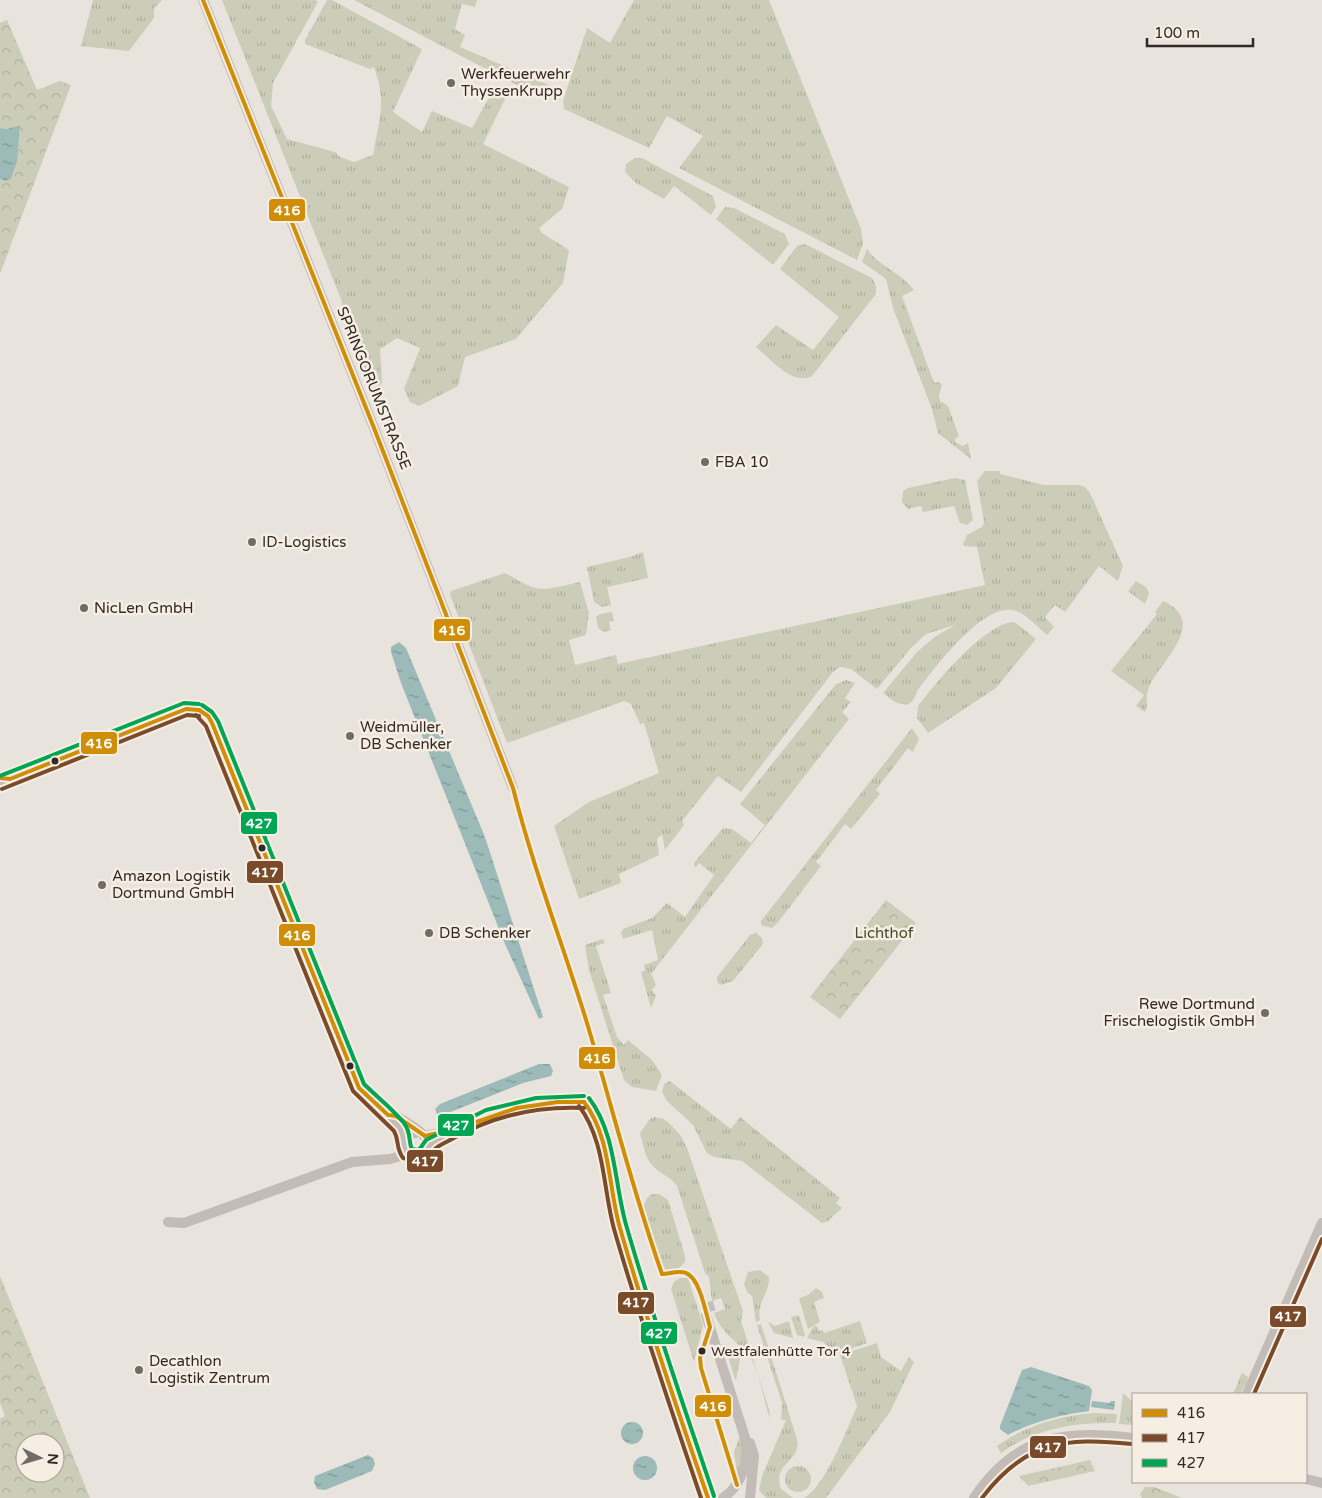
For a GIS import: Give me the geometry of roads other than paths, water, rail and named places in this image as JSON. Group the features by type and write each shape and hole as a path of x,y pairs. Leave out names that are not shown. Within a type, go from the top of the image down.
{"street":[{"name":"SPRINGORUMSTRASSE","path":"203,0 374,428 513,788"},
{"path":"0,783 5,779 186,709 199,710 208,716 359,1088 399,1127 406,1146 420,1157 427,1152 424,1137 396,1116 388,1115"},
{"path":"168,1222 184,1223 352,1162 383,1158 406,1146 411,1133 424,1137 459,1128 517,1108 558,1102 584,1102 591,1109 596,1120 617,1216 690,1450 708,1498 722,1498 736,1485 747,1454 746,1441 709,1314 754,1456 750,1498"},
{"path":"1247,1393 1322,1223"},
{"path":"974,1498 999,1468 1035,1444 1052,1438 1080,1434 1132,1438"},
{"path":"1307,1479 1322,1483"}],"water":[{"path":"20,125 17,162 11,179 5,181 0,179 0,128 7,129"},
{"path":"399,642 406,648 485,837 543,1017 539,1019 505,944 401,683 391,652 391,647"},
{"path":"539,1064 550,1064 553,1071 551,1076 523,1083 443,1115 437,1114 435,1109 440,1104"},
{"path":"1031,1367 1089,1386 1092,1390 1089,1411 1047,1419 1008,1435 1000,1429 1022,1370"},
{"path":"1092,1401 1110,1403 1115,1401 1114,1410 1091,1407"},
{"path":"632,1422 640,1425 643,1433 640,1441 632,1444 624,1441 621,1433 624,1425"},
{"path":"368,1455 373,1458 375,1464 372,1471 325,1490 317,1489 314,1482 315,1476"},
{"path":"645,1456 654,1459 657,1468 654,1477 645,1480 636,1477 633,1468 636,1459"}],"tunnel":[{"path":"708,1302 711,1313"}],"place":[{"name":"Werkfeuerwehr ThyssenKrupp","path":"451,83"},
{"name":"FBA 10","path":"705,462"},
{"name":"ID-Logistics","path":"252,542"},
{"name":"NicLen GmbH","path":"84,608"},
{"name":"Weidmüller, DB Schenker","path":"350,736"},
{"name":"Amazon Logistik Dortmund GmbH","path":"102,885"},
{"name":"DB Schenker","path":"429,933"},
{"name":"Rewe Dortmund Frischelogistik GmbH","path":"1265,1013"},
{"name":"Westfalenhütte Tor 4","path":"702,1351"},
{"name":"Decathlon Logistik Zentrum","path":"139,1370"}],"park label":[{"name":"Lichthof","path":"884,933"}]}
